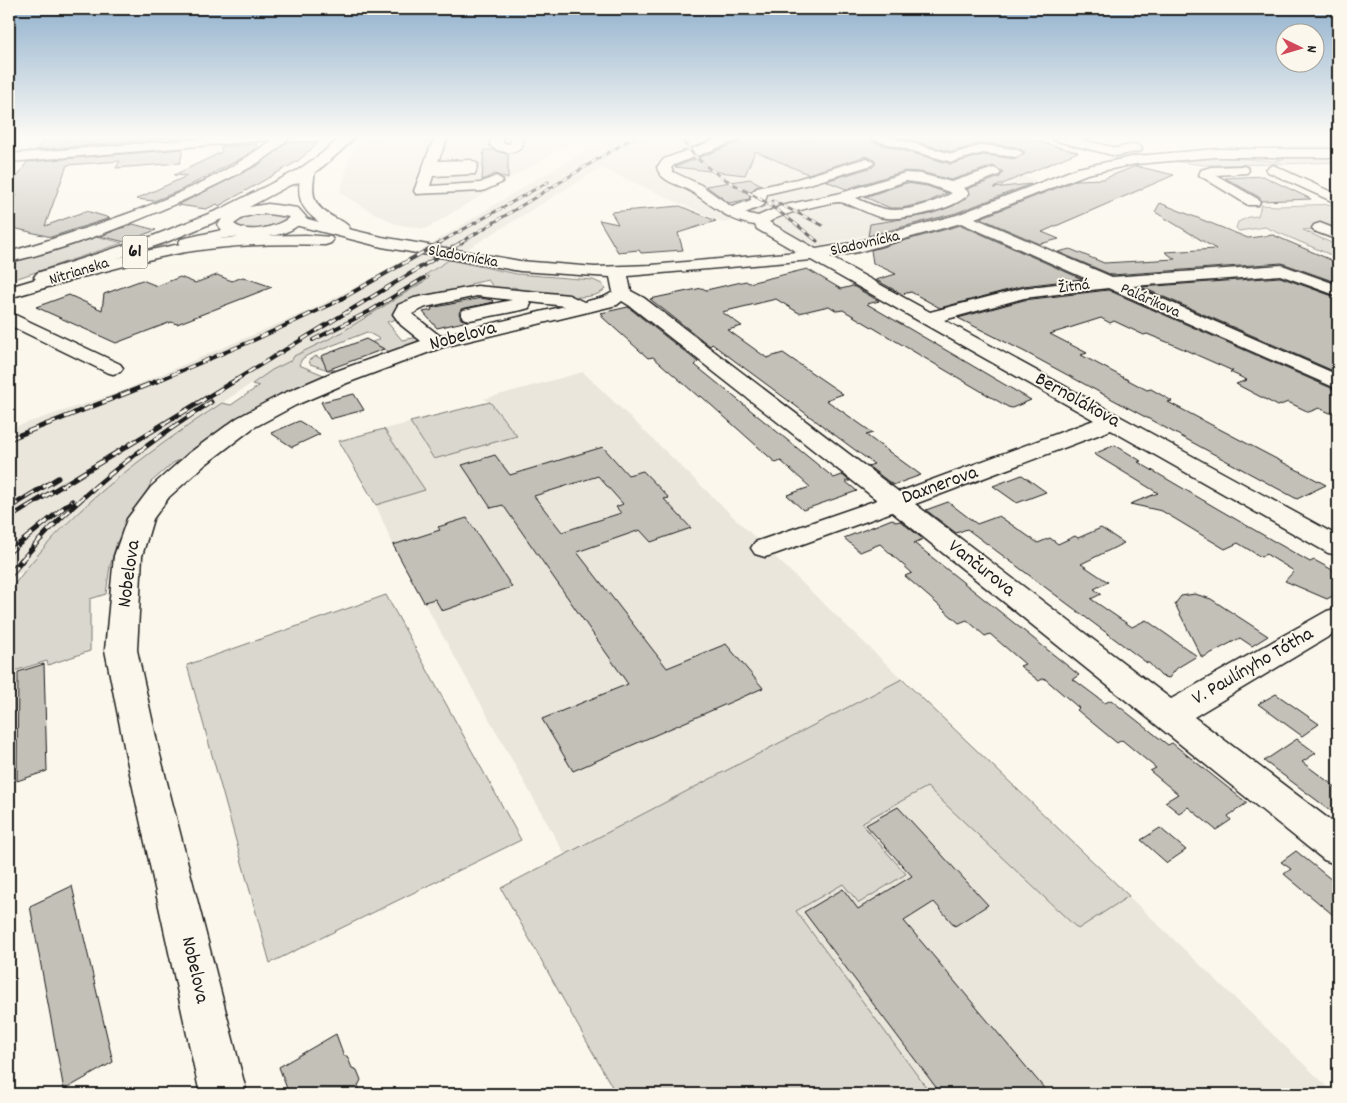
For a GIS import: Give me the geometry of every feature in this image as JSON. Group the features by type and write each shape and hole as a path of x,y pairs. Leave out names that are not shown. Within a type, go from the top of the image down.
{"street":[{"path":"9,257 94,230 197,188"},
{"path":"216,188 232,190"},
{"name":"61","path":"43,277 176,232 226,212 270,188"},
{"name":"61","path":"259,210 284,188"},
{"name":"61","path":"291,205 259,210 232,218 231,228 256,233 278,229 291,205 299,188"},
{"path":"307,188 306,195 315,211 339,226 382,242"},
{"path":"422,188 419,197 474,188"},
{"path":"696,188 745,220 761,222 766,218 798,208 871,188"},
{"path":"730,212 745,209 759,202 758,193 773,188"},
{"path":"842,197 880,212 894,214 933,206 962,193 954,188"},
{"name":"Sladovnícka","path":"278,229 382,242 520,266 618,272 814,255 880,241 962,218 1037,188"},
{"path":"1229,188 1253,202"},
{"path":"1310,188 1338,200"},
{"path":"820,202 844,213"},
{"name":"Sladovnícka","path":"291,205 382,242"},
{"name":"Palárikova","path":"962,218 1338,383"},
{"name":"Bernolákova","path":"761,222 763,226 787,240 1338,546"},
{"name":"Nitrianska","path":"9,287 231,228"},
{"name":"Nitrianska","path":"9,293 231,228"},
{"path":"1320,228 1338,235"},
{"path":"70,275 165,251 233,242 289,239 382,242"},
{"path":"766,260 785,254 788,251 787,240"},
{"name":"Žitná","path":"929,318 1023,293 1109,283 1282,270 1338,292"},
{"path":"618,272 622,294"},
{"path":"470,316 466,297 482,291"},
{"path":"425,334 406,321 402,314 411,305 467,292 482,291 568,303"},
{"name":"Nobelova","path":"223,1094 142,751 121,650 128,556 140,518 160,492 197,459 245,423 303,392 425,334 470,316 568,303 610,301 622,294"},
{"name":"Vančurova","path":"622,294 645,308 896,502 1338,848"},
{"path":"470,316 532,297"},
{"path":"425,334 417,314 419,311 456,302 470,316"},
{"path":"470,316 568,303"},
{"path":"9,318 112,368"},
{"name":"Daxnerova","path":"765,548 896,502 1113,421"},
{"name":"V. Paulínyho Tótha","path":"1168,716 1338,618"}],"shaded area":[{"path":"341,188 494,188 425,229 396,224 340,193"},
{"path":"521,188 567,188 426,274 429,277 428,279 377,311 317,346 294,356 292,360 272,370 175,434 118,478 66,523 23,572 9,577 9,429 120,392 317,307 396,266"},
{"path":"647,188 1016,188 954,213 925,222 823,245 783,250 782,245 737,220 724,223"},
{"path":"1338,204 1338,234 1318,226 1312,226 1313,229 1303,230 1338,246 1338,258 1265,227 1239,231 1236,228 1238,222 1249,217 1258,216 1261,205"},
{"path":"262,212 287,216 288,218 277,226 262,230 246,229 235,224 240,218"},
{"path":"88,234 122,243 9,281 9,259 48,247 55,250 89,239"},
{"path":"449,260 517,274 593,280 602,284 605,289 598,294 588,296 563,297 515,290 517,288 512,287 509,290 494,288 488,280 470,284 473,287 397,307 393,314 397,319 387,322 402,340 419,337 427,339 393,354 377,345 328,364 338,373 310,364 309,360 316,356 325,361 380,339 367,332 308,355 302,359 299,365 324,375 312,384 233,424 204,442 188,456 173,463 151,482 146,495 117,542 110,566 106,594 90,599 90,651 48,665 47,661 14,671 13,784 9,785 9,592 31,563 54,536 106,487 163,443 222,403 231,405 259,386 252,384 272,370 292,360 294,356 337,335 428,279 429,277 425,275"},
{"path":"583,372 1335,1094 616,1094 501,888 565,855 424,602 393,545 376,505 339,441 489,402 484,399"},
{"path":"490,402 517,436 434,459 410,422"},
{"path":"384,429 425,490 376,505 339,441"},
{"path":"386,595 521,840 270,963 187,665"},
{"path":"902,679 1129,896 1078,929 927,787 861,823 906,874 859,903 843,884 796,911 931,1094 616,1094 501,888"}],"building":[{"path":"59,188 45,226 86,211 110,218 51,237 9,227 9,212 17,195 9,196 9,189"},
{"path":"159,188 184,188 154,201 136,199"},
{"path":"211,188 250,188 219,206 217,204 206,209 178,205"},
{"path":"709,188 754,188 750,192 749,199 729,203"},
{"path":"890,188 934,188 947,193 928,202 902,208 890,208 865,197"},
{"path":"1019,188 956,213 868,236 870,224 927,215 953,206 970,194 967,189"},
{"path":"1055,188 1143,188 1042,232 1059,239 1040,244 980,218"},
{"path":"1244,188 1289,188 1311,199 1262,201 1259,197"},
{"path":"1160,203 1248,238 1273,235 1338,263 1338,283 1282,263 1112,275 1058,252 1070,249 1104,263 1175,259 1165,252 1216,249 1155,212"},
{"path":"680,206 716,221 678,233 683,250 641,253 639,250 618,252 599,220 618,224 611,212"},
{"path":"133,224 156,230 125,242 100,236"},
{"path":"961,225 1082,279 1023,286 940,308 911,292 902,294 876,280 896,274 873,263 871,250"},
{"path":"807,269 841,289 853,286 879,301 867,304 1031,400 1012,408 1008,407 843,310 837,311 829,306 799,313 776,299 722,312 742,326 728,330 767,358 783,353 843,394 826,400 873,433 866,435 921,475 893,485 868,466 874,464 712,344 710,346 650,299 702,288 706,290 746,281 749,283"},
{"path":"217,275 232,281 243,277 272,287 177,324 171,322 116,343 36,307 69,295 102,310 104,294 142,280 157,286 180,277 195,283"},
{"path":"1280,277 1338,298 1338,373 1141,287"},
{"path":"1108,290 1338,391 1338,409 1330,413 1319,408 1309,412 1288,402 1278,406 1236,384 1247,380 1230,372 1233,371 1114,321 1110,323 1101,318 1050,334 1087,353 1081,355 1147,390 1151,389 1172,401 1168,402 1326,485 1297,499 1025,352 958,318 1024,300"},
{"path":"481,298 494,302 461,309 459,313 461,319 468,321 437,328 423,312 432,310 431,308"},
{"path":"628,307 698,362 695,365 834,478 842,475 850,481 845,481 857,491 803,510 787,495 810,487 781,461 776,463 701,396 699,397 653,357 648,358 601,316 604,316 601,313"},
{"path":"366,339 384,349 327,370 321,356"},
{"path":"354,394 364,410 330,419 321,402"},
{"path":"299,421 320,434 292,447 271,433"},
{"path":"1115,445 1141,461 1138,462 1310,562 1314,560 1338,573 1338,593 1327,599 1285,581 1294,571 1266,554 1261,557 1238,543 1225,549 1162,511 1130,504 1158,493 1094,454"},
{"path":"603,447 628,475 643,471 669,498 664,499 691,528 651,542 640,530 577,552 667,668 726,644 763,688 573,771 542,719 628,684 503,505 491,508 462,465 495,455 510,475","holes":["598,476 623,504 616,507 621,513 562,532 534,496"]},
{"path":"1022,475 1046,492 1017,503 993,486"},
{"path":"948,502 977,524 999,516 1038,543 1050,538 1058,544 1075,536 1078,538 1101,528 1124,543 1081,564 1108,582 1094,589 1101,594 1091,599 1132,627 1146,620 1197,656 1177,668 1169,678 1161,676 1149,663 967,529 956,533 926,510"},
{"path":"467,518 512,587 442,611 435,599 424,602 393,545 440,530 438,527"},
{"path":"892,519 896,522 900,521 923,539 914,543 1079,675 1073,679 1105,703 1111,700 1168,745 1172,743 1247,803 1228,816 1231,820 1216,830 1188,807 1179,813 1165,802 1178,794 1150,771 1156,768 1122,740 1117,743 1077,710 1079,708 1044,678 1039,681 1020,666 1025,664 990,634 985,636 967,620 959,623 905,576 912,573 880,544 860,552 844,538"},
{"path":"1195,594 1211,599 1268,636 1252,646 1240,638 1202,658 1175,604 1181,596"},
{"path":"44,664 47,771 17,781 18,672"},
{"path":"1276,694 1319,724 1302,736 1258,704"},
{"path":"1297,739 1316,753 1302,762 1338,789 1338,816 1264,761"},
{"path":"898,807 988,905 955,926 934,902 904,921 1049,1094 941,1094 804,912 843,889 858,909 912,876 866,825"},
{"path":"1160,828 1186,850 1167,863 1141,840"},
{"path":"1296,851 1338,885 1338,919 1284,874 1291,869 1281,862"},
{"path":"72,886 113,1062 64,1090 30,906"},
{"path":"336,1034 344,1056 347,1056 352,1068 357,1070 361,1080 358,1086 362,1094 289,1094 279,1067"}],"railway":[{"path":"439,243 536,188"},
{"path":"460,243 550,188"},
{"path":"741,188 765,202 817,241"},
{"path":"773,201 822,225"},
{"path":"157,381 254,340 334,303 441,242"},
{"path":"234,381 462,242"},
{"path":"313,340 370,311 424,278"},
{"path":"9,439 160,380"},
{"path":"9,518 236,380"},
{"path":"21,561 86,494 134,455 211,402"},
{"path":"9,508 58,478"},
{"path":"9,552 72,501"},
{"path":"9,576 22,560"}]}
